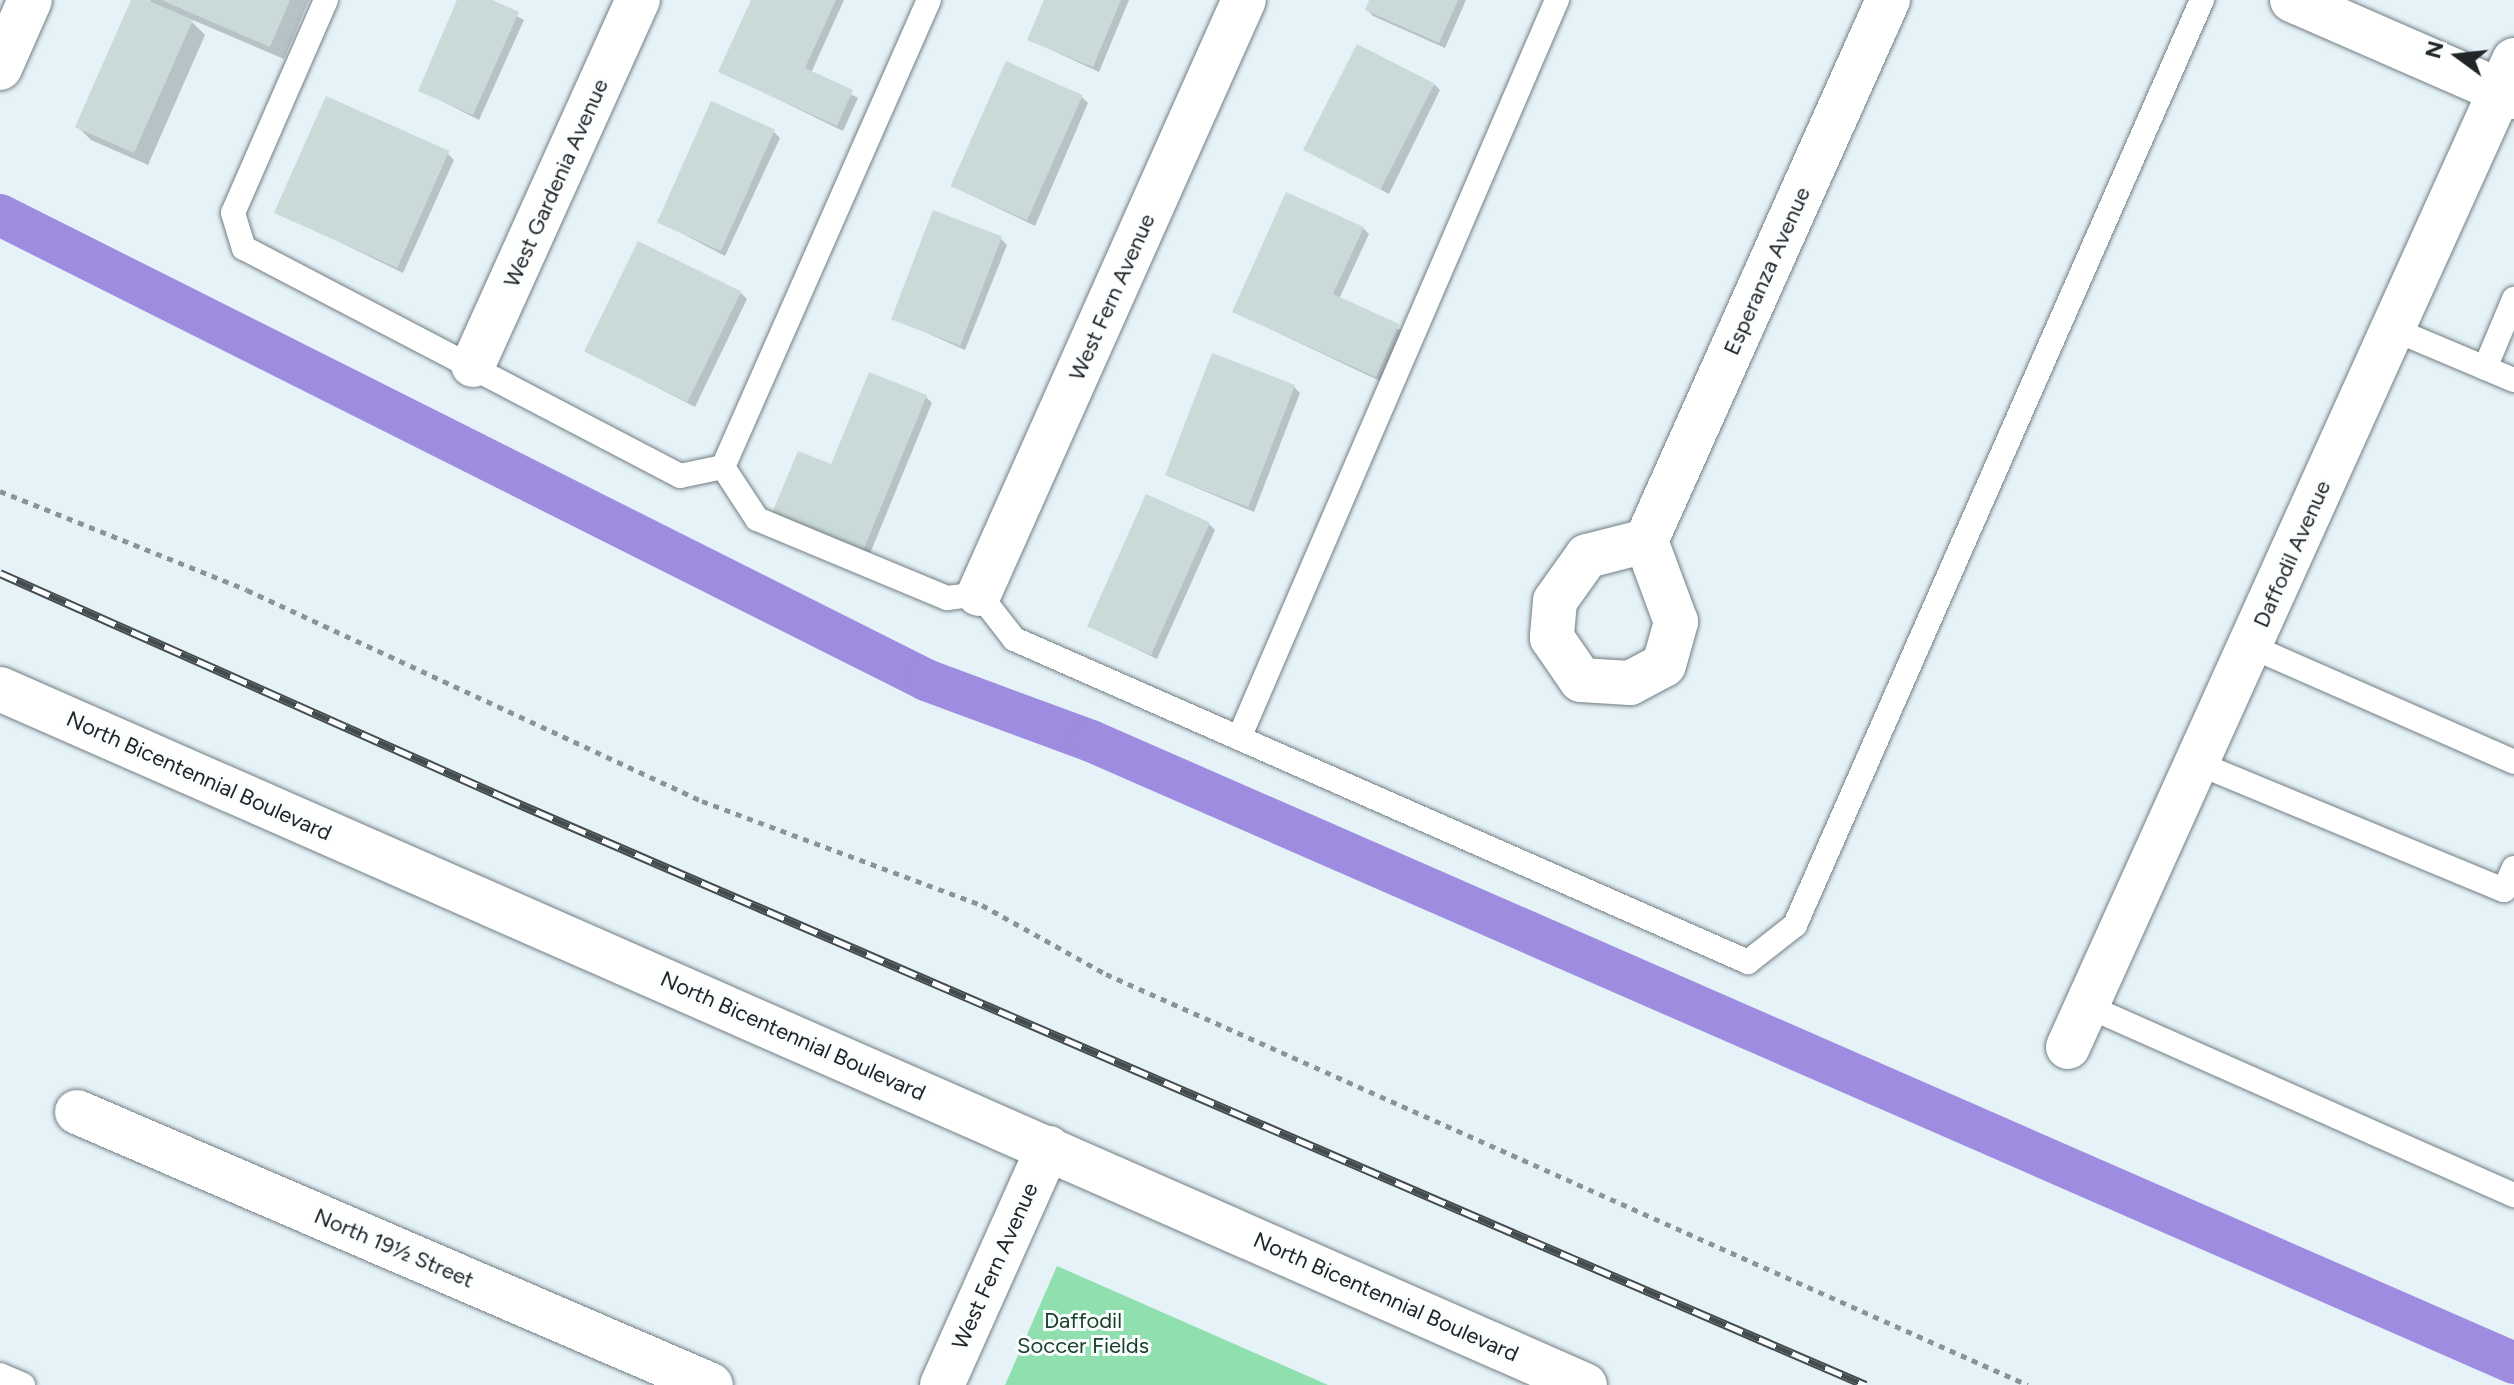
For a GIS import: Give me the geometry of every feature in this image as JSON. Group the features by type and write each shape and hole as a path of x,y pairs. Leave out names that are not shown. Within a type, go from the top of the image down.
{"street":[{"path":"0,68 30,0"},
{"name":"West Gardenia Avenue","path":"473,365 638,0"},
{"name":"West Fern Avenue","path":"979,594 1244,0"},
{"name":"Esperanza Avenue","path":"1646,541 1888,0"},
{"path":"2292,0 2510,83"},
{"name":"Daffodil Avenue","path":"2068,1047 2393,329 2510,83"},
{"name":"North Bicentennial Boulevard","path":"0,689 1585,1385"},
{"name":"North 19½ Street","path":"77,1112 711,1385"},
{"name":"West Fern Avenue","path":"942,1385 1048,1148"}],"lane":[{"path":"326,0 233,213 244,248 473,365 680,476 723,467"},
{"path":"723,467 929,0"},
{"path":"1239,738 1557,0"},
{"path":"723,467 757,519 947,598 979,594 1014,639 1748,962 1795,925 2202,0"},
{"path":"2485,368 2514,299"},
{"path":"2393,329 2514,380"},
{"path":"2250,646 2514,762"},
{"path":"2197,763 2504,890 2514,868"},
{"path":"2087,1006 2514,1195"},
{"path":"0,1375 23,1385"}],"path":[{"path":"0,491 247,590 702,801 982,905 1106,974 2028,1385"}],"green space":[{"name":"Daffodil Soccer Fields","path":"1057,1266 1328,1385 1005,1385"}],"building":[{"path":"131,0 147,0 193,20 134,153 75,127"},
{"path":"161,0 290,0 270,47"},
{"path":"457,0 492,0 519,12 473,115 418,91"},
{"path":"751,0 836,0 805,68 853,90 837,126 718,72"},
{"path":"1044,0 1121,0 1093,67 1027,40"},
{"path":"1369,0 1458,0 1439,43 1365,10"},
{"path":"1357,44 1435,83 1380,190 1303,150"},
{"path":"1006,61 1083,95 1027,220 950,186"},
{"path":"326,96 449,151 397,268 274,213"},
{"path":"711,101 775,129 721,251 657,223"},
{"path":"1286,192 1364,227 1333,294 1399,324 1376,377 1232,312"},
{"path":"933,210 1002,237 960,346 891,319"},
{"path":"638,241 741,291 687,402 584,352"},
{"path":"1212,353 1295,385 1248,507 1165,475"},
{"path":"869,372 927,395 863,551 772,513 798,451 831,464"},
{"path":"1146,494 1210,522 1151,655 1087,626"}],"waterway":[{"path":"0,215 926,680 1091,741 2514,1363"}],"railway":[{"path":"0,573 503,797 1866,1385"}]}
